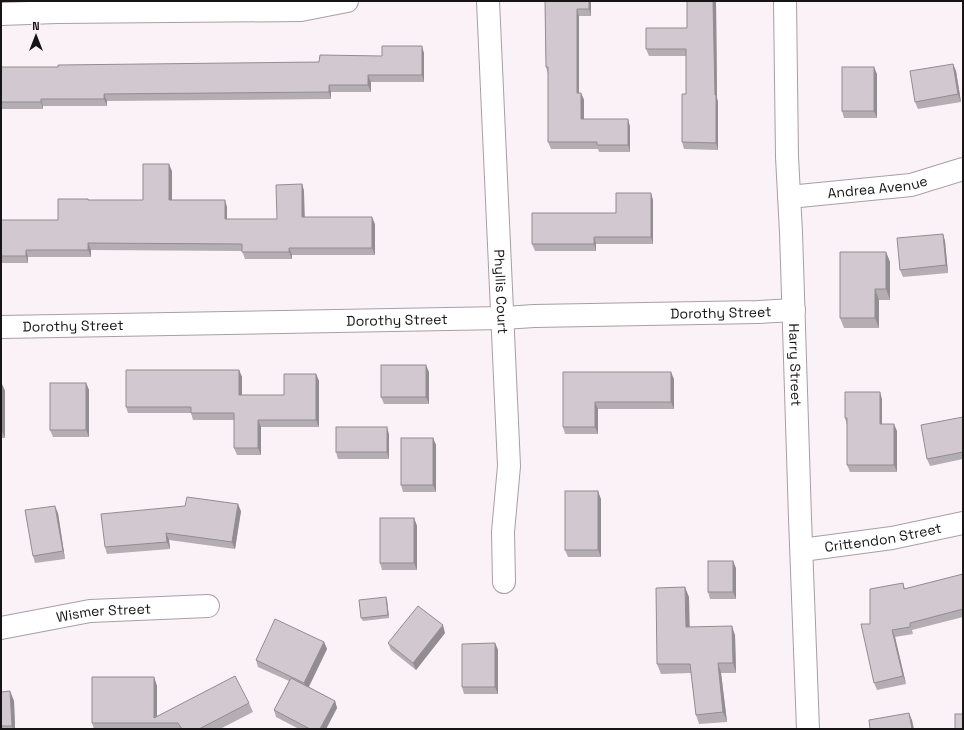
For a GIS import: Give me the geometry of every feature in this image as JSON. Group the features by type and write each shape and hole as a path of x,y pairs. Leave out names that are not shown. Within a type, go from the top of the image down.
{"street":[{"path":"1,14 24,7 301,10 347,1"},
{"name":"Phyllis Court","path":"488,1 509,466 503,532 504,582"},
{"name":"Harry Street","path":"785,1 787,157 794,310 808,729"},
{"name":"Andrea Avenue","path":"789,197 910,185 963,169"},
{"name":"Dorothy Street","path":"1,326 503,318 794,310"},
{"name":"Crittendon Street","path":"802,550 892,538 963,523"},
{"name":"Wismer Street","path":"1,628 90,611 208,606"}],"building":[{"path":"545,1 589,1 589,9 577,9 577,93 581,93 581,119 628,119 628,145 597,145 597,142 548,142 548,67 546,67"},
{"path":"687,1 713,1 716,143 682,142 682,94 686,94 686,49 646,49 646,28 687,28"},
{"path":"382,46 422,46 422,75 368,75 368,85 329,85 329,92 104,94 104,99 41,99 41,102 1,102 1,67 319,62 320,55 382,56"},
{"path":"953,64 958,94 915,102 910,71"},
{"path":"842,67 874,67 874,111 842,111"},
{"path":"143,164 169,164 169,200 225,200 225,219 277,219 276,185 302,184 302,217 372,217 372,248 289,248 289,252 242,252 242,244 88,243 88,250 26,250 26,256 1,256 1,220 58,220 58,199 143,200"},
{"path":"616,193 651,193 651,237 594,237 594,244 532,244 532,213 616,213"},
{"path":"943,234 946,265 900,270 897,238"},
{"path":"840,252 886,252 886,289 875,289 875,318 840,318"},
{"path":"381,365 426,365 426,397 381,397"},
{"path":"126,370 239,370 239,395 284,395 284,374 316,374 316,420 258,420 258,448 234,448 234,413 191,413 191,407 126,407"},
{"path":"563,372 671,372 671,402 595,402 595,427 563,427"},
{"path":"50,383 86,383 86,430 50,430"},
{"path":"845,392 880,392 880,424 894,424 894,465 847,465 847,418 845,418"},
{"path":"963,417 963,452 927,459 921,425"},
{"path":"336,427 387,427 387,452 336,452"},
{"path":"401,438 433,438 433,485 401,485"},
{"path":"565,491 598,491 598,550 565,550"},
{"path":"187,497 238,504 232,542 166,533 167,542 105,547 101,514 185,506"},
{"path":"55,506 63,551 33,556 25,510"},
{"path":"380,518 414,518 414,563 380,563"},
{"path":"708,561 733,561 733,592 708,592"},
{"path":"963,574 963,609 910,623 910,627 892,630 903,676 874,683 861,624 870,624 870,589 903,583 904,589"},
{"path":"685,587 686,627 732,626 733,663 718,663 723,712 696,715 690,664 657,664 656,588"},
{"path":"386,597 388,615 361,618 359,600"},
{"path":"418,606 443,625 413,663 388,643"},
{"path":"275,619 324,642 304,683 256,660"},
{"path":"495,643 495,687 462,687 462,644"},
{"path":"235,676 249,703 199,729 182,729 178,723 92,723 92,677 154,677 154,718"},
{"path":"291,678 335,701 320,729 310,729 274,710"},
{"path":"10,691 12,726 1,726 1,692"},
{"path":"909,713 912,729 870,729 869,720"},
{"path":"955,714 963,714 963,729 955,729"}]}
